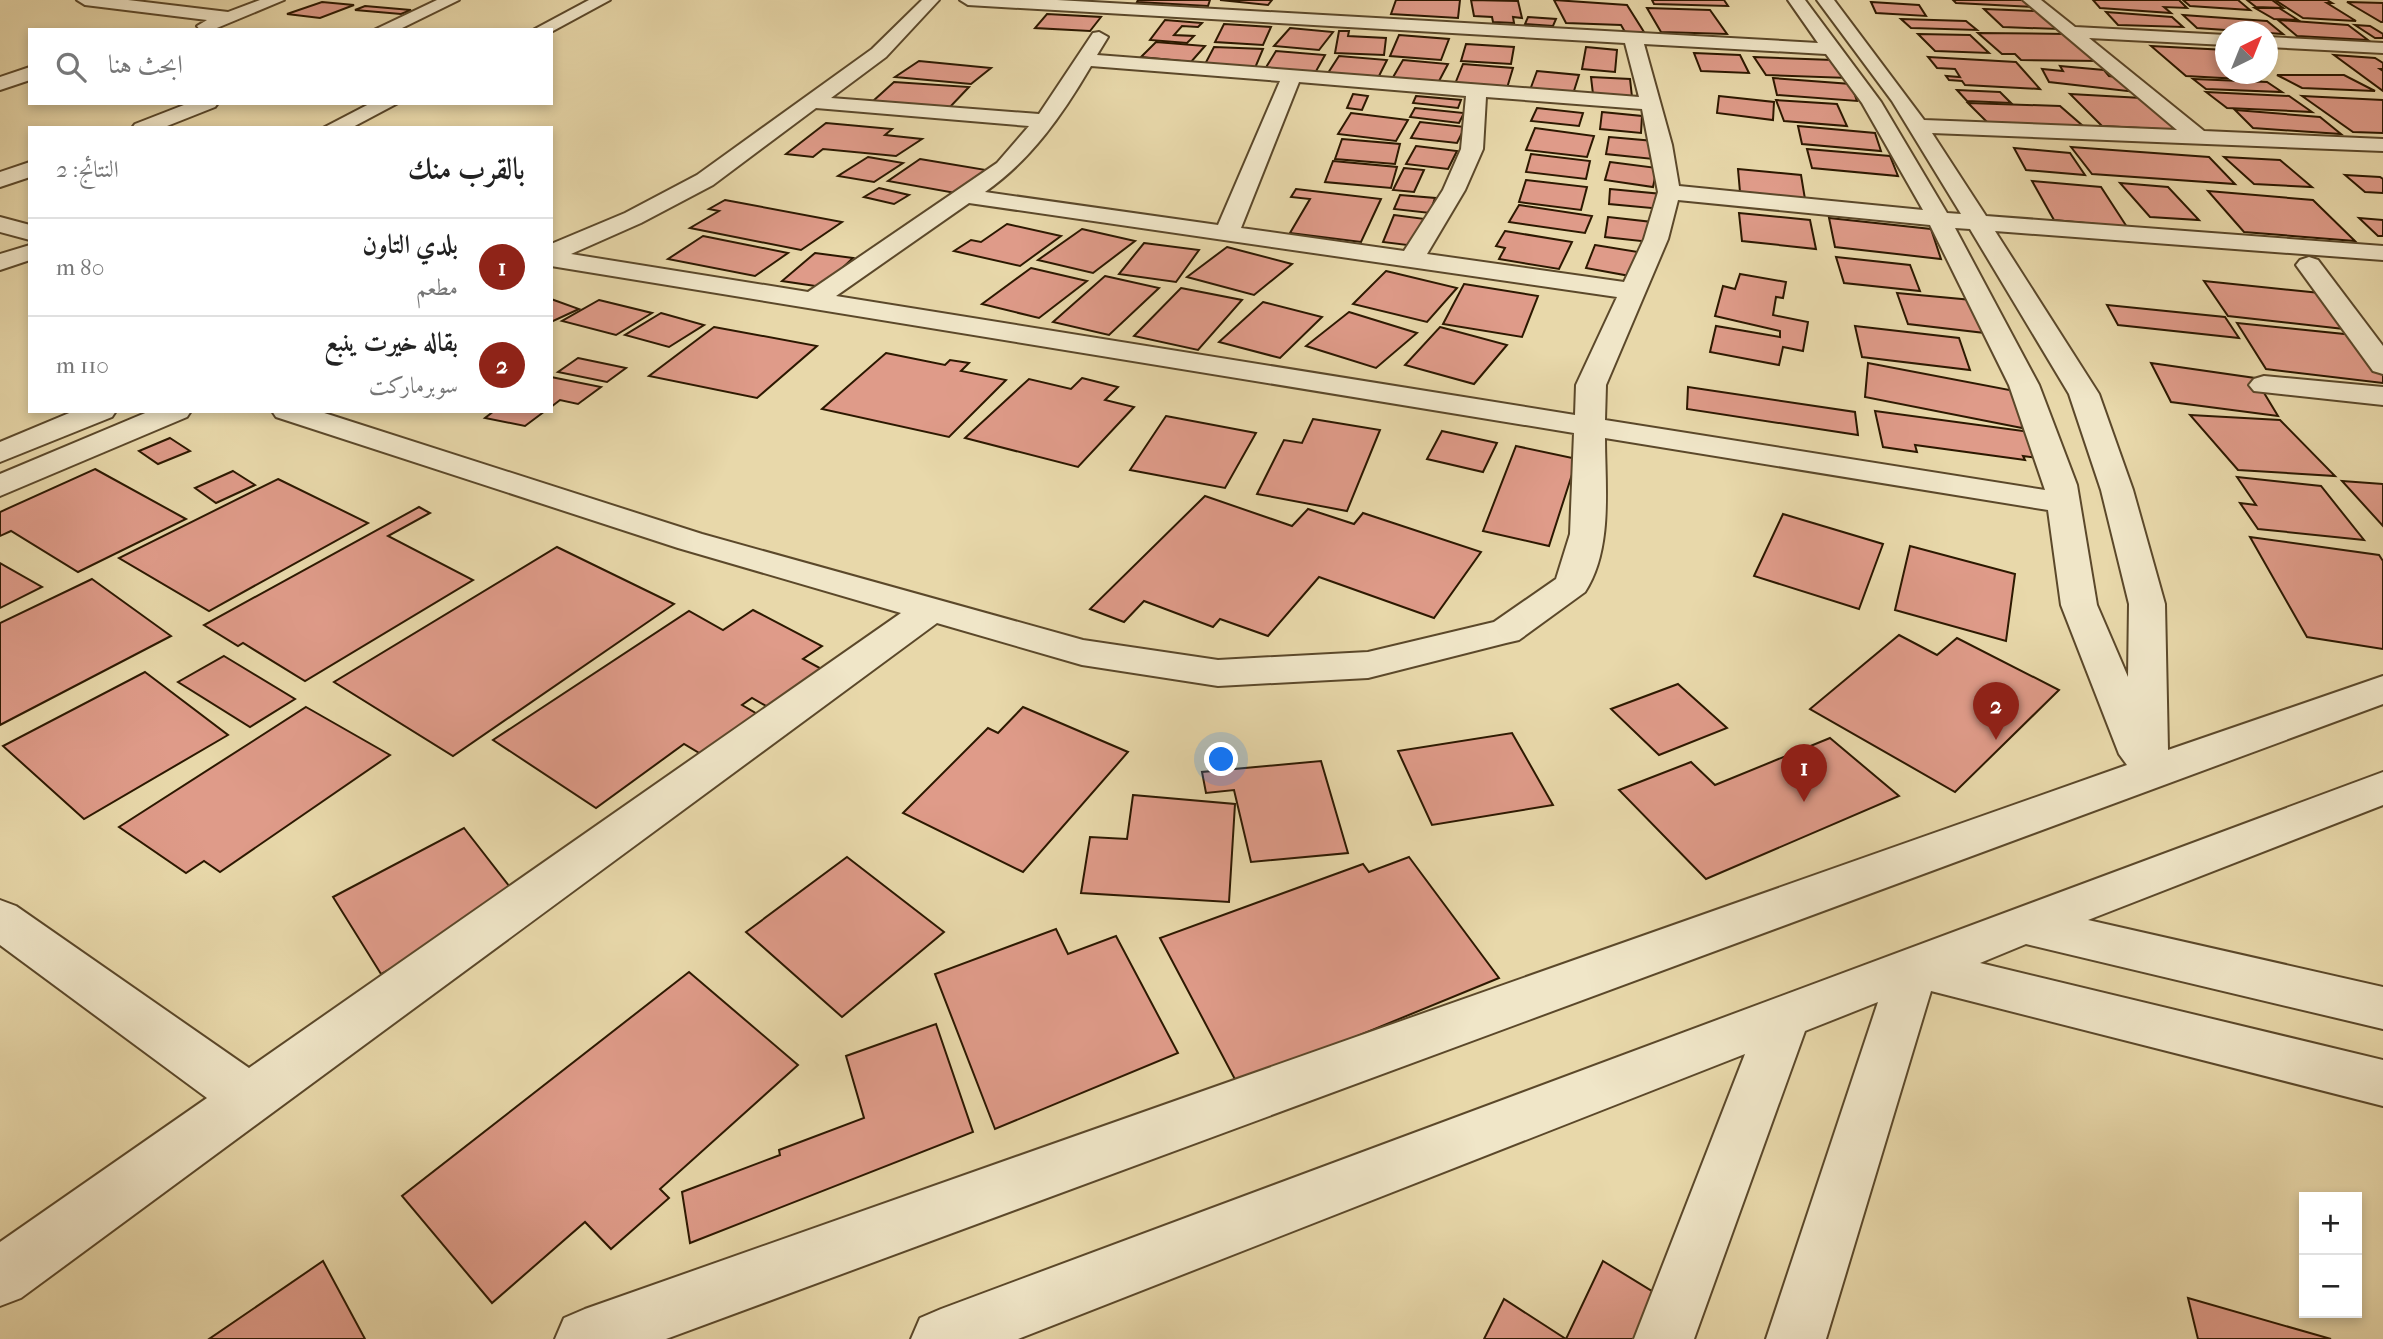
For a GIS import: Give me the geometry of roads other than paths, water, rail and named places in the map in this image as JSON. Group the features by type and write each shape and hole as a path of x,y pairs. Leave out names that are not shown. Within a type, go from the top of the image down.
{"street":[{"path":"85,0 200,15"},
{"path":"168,26 200,15 234,7 259,6 276,0"},
{"path":"388,28 452,0"},
{"path":"546,28 602,0"},
{"path":"553,252 633,218 705,180 879,53 931,0"},
{"path":"968,0 1832,49"},
{"path":"1796,0 1871,102 1938,218 2024,385 2061,485 2079,605 2148,774"},
{"path":"1825,0 1918,126 2084,394 2117,490 2147,604 2148,774"},
{"path":"2031,0 2198,137"},
{"path":"812,301 1005,168 1044,121 1086,60 1117,8"},
{"path":"2069,32 2215,39"},
{"path":"293,413 690,541 1082,652 1218,673 1368,665 1506,631 1572,584 1587,534 1591,385 1656,239 1669,192 1633,38"},
{"path":"2278,43 2383,48"},
{"path":"1086,60 1650,104"},
{"path":"0,83 28,74"},
{"path":"1227,233 1292,76"},
{"path":"0,98 28,89"},
{"path":"1411,260 1454,190 1472,149 1476,91"},
{"path":"811,102 1044,121"},
{"path":"147,126 203,105"},
{"path":"337,126 384,105"},
{"path":"1918,126 2383,145"},
{"path":"0,180 28,170"},
{"path":"1669,192 1938,218 1984,230 2383,271"},
{"path":"965,196 1633,291"},
{"path":"0,224 28,232"},
{"path":"1984,230 2383,253"},
{"path":"0,262 28,253"},
{"path":"553,258 2064,503"},
{"path":"2309,265 2383,365"},
{"path":"2264,385 2383,396"},
{"path":"0,453 96,413"},
{"path":"0,486 171,413"},
{"path":"0,1277 930,610"},
{"path":"585,1339 2383,689"},
{"path":"941,1339 2383,788"},
{"path":"0,919 249,1098"},
{"path":"2025,925 2383,1008"},
{"path":"1914,967 2383,1083"},
{"path":"1796,1339 1914,967"},
{"path":"1664,1339 1785,1017"}],"place":[{"name":"بقاله خيرت ينبع","path":"1996,740"},
{"name":"بلدي التاون","path":"1804,802"}]}
